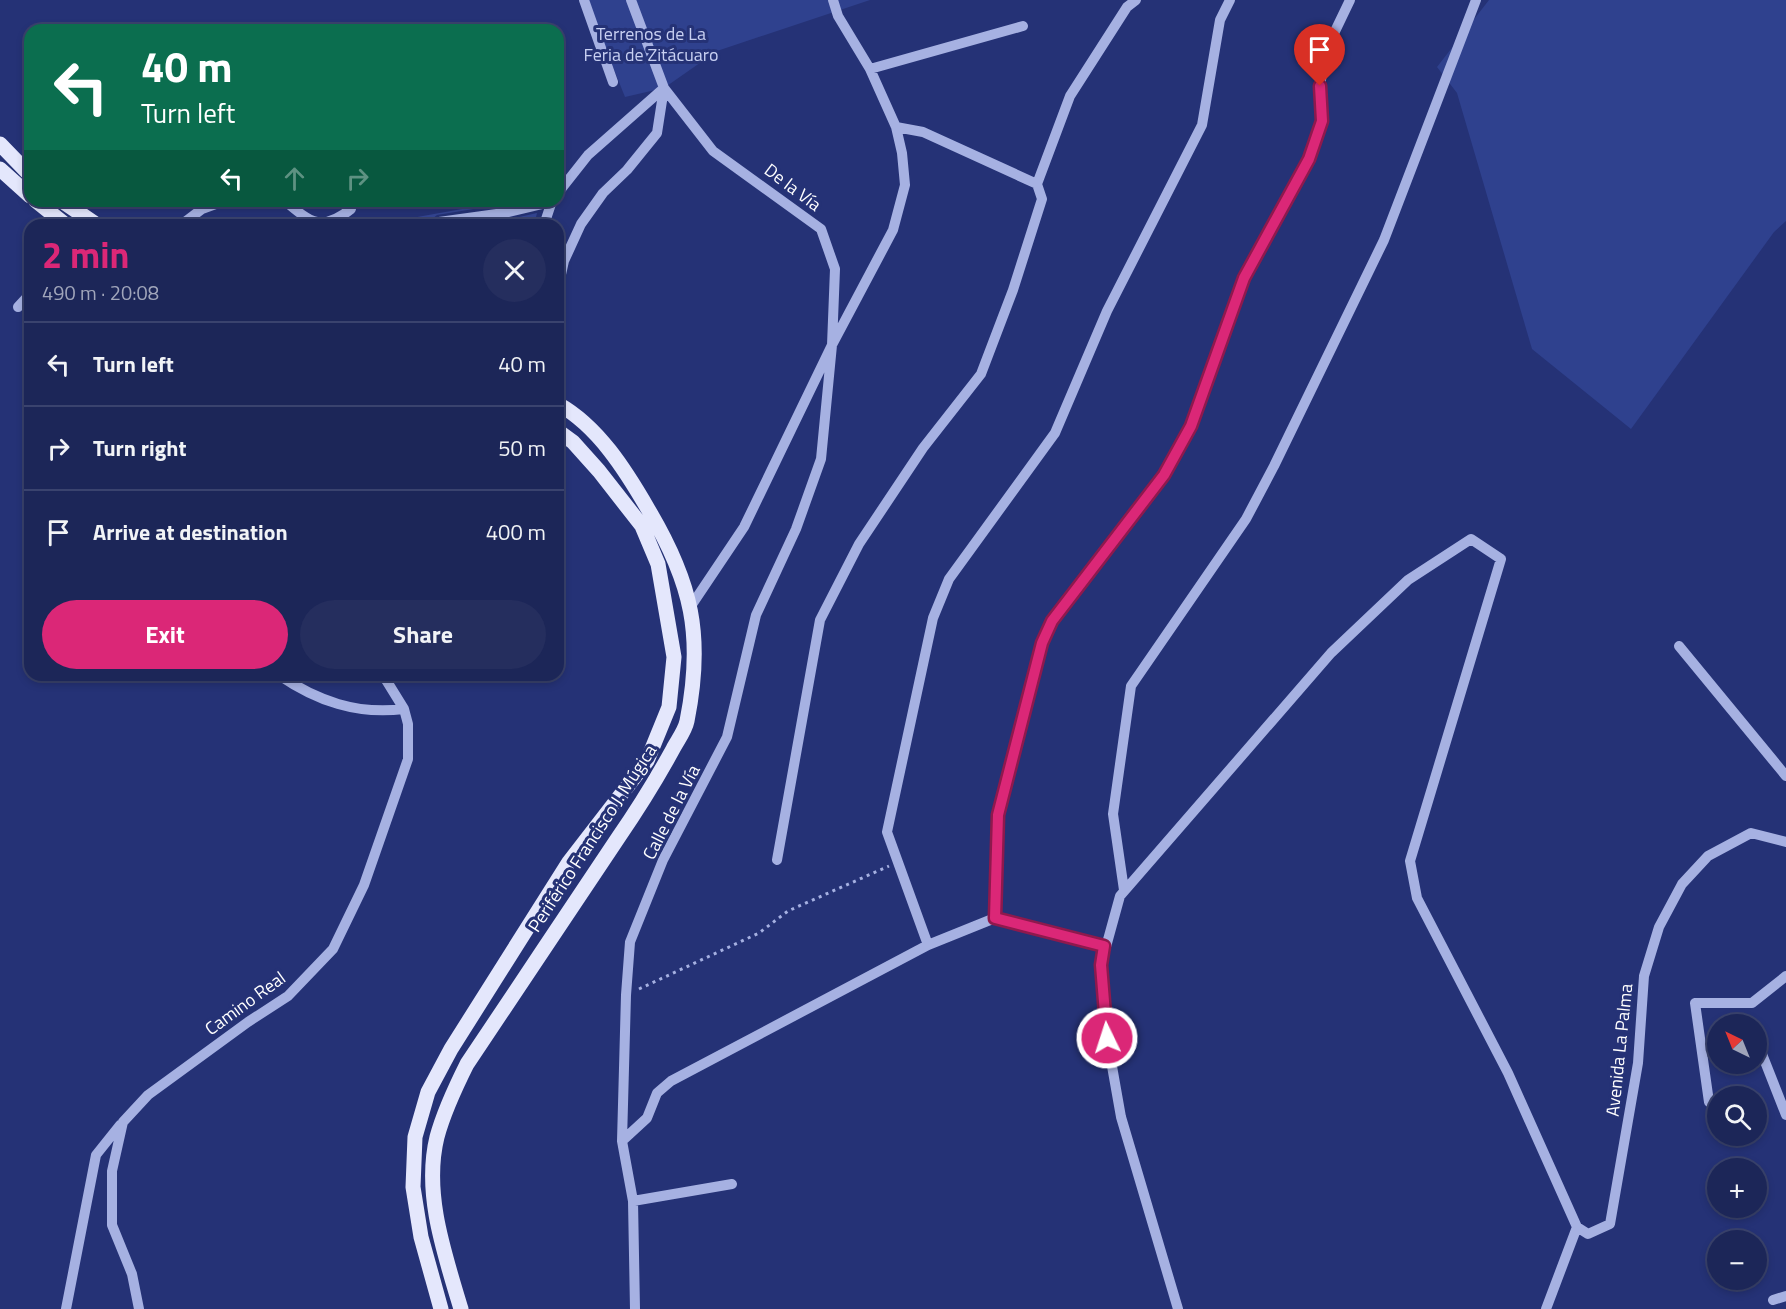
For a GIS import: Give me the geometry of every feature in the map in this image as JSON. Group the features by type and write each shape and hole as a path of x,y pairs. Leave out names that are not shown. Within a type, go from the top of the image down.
{"main road":[{"path":"0,144 24,169"},
{"path":"0,169 24,191"},
{"path":"44,207 58,219"},
{"path":"71,207 88,219"},
{"name":"Periférico Francisco J. Múgica","path":"461,1309 440,1237 434,1193 437,1139 448,1102 467,1064 653,787 686,724 693,674 694,629 691,606 673,550 632,481 610,451 564,408"},
{"name":"Periférico Francisco J. Múgica","path":"441,1309 421,1237 413,1187 415,1137 428,1092 451,1049 569,862 647,761 669,707 674,657 658,564 642,526 599,471 564,435"}],"street":[{"path":"584,0 614,82"},
{"path":"564,261 581,224 603,193 627,170 657,133 664,88 631,0"},
{"path":"691,606 744,527 832,345 893,230 905,184 902,153 896,127 870,69 838,16 833,0"},
{"path":"777,861 820,620 860,544 923,448 981,374 1013,290 1042,199 1037,184 1070,96 1127,7 1136,0"},
{"path":"928,945 887,832 933,618 949,579 1055,433 1107,311 1202,125 1220,20 1230,0"},
{"path":"995,918 998,815 1042,643 1052,621 1164,475 1191,426 1244,278 1309,159 1322,121 1320,86 1326,50 1350,0"},
{"path":"1124,890 1113,814 1131,686 1246,519 1274,466 1384,240 1476,0"},
{"path":"870,69 1023,26"},
{"path":"564,186 588,155 664,88"},
{"name":"De la Vía","path":"664,88 713,151 821,229 835,269 832,345"},
{"path":"896,127 922,132 1037,184"},
{"path":"189,219 208,207"},
{"path":"292,207 309,219"},
{"path":"461,219 504,213 525,207"},
{"path":"339,219 351,209"},
{"path":"18,308 24,301"},
{"name":"Calle de la Vía","path":"635,1309 633,1201 622,1141 626,995 630,942 663,860 727,737 756,615 796,529 820,459 832,345"},
{"path":"1178,1309 1121,1117 1107,1038 1101,965 1104,946 1124,890 1331,653 1408,580 1471,539 1501,559 1410,861 1417,898 1508,1073 1577,1227 1546,1309"},
{"path":"1679,646 1786,776"},
{"path":"288,681 309,695 320,698 379,712 404,709"},
{"name":"Camino Real","path":"66,1309 96,1155 148,1095 248,1022 288,996 333,949 364,885 408,759 408,724 404,709 387,681"},
{"name":"Avenida La Palma","path":"1577,1227 1588,1234 1610,1224 1638,1063 1644,976 1659,927 1682,884 1708,856 1750,833 1786,842"},
{"path":"622,1141 647,1118 657,1093 671,1081 928,945 995,918 1104,946"},
{"path":"1707,1088 1695,1003 1752,1004 1786,976"},
{"path":"1767,1067 1786,1115"},
{"path":"123,1122 112,1171 112,1225 132,1274 138,1309"},
{"path":"633,1201 732,1184"},
{"path":"1773,1300 1786,1296"}],"path":[{"path":"626,995 759,933 788,911 898,862"}],"green space":[{"name":"Terrenos de La Feria de Zitácuaro","path":"586,0 870,0 717,51 664,88 625,97"},
{"path":"1489,0 1786,0 1786,221 1774,232 1631,429 1532,349 1457,93 1437,67"}],"building":[{"path":"473,207 486,207 437,215 432,219 406,219"},
{"path":"537,213 536,219 510,219"}],"route":[{"path":"1107,1038 1101,965 1104,946 995,918 998,815 1042,643 1052,621 1164,475 1191,426 1244,278 1309,159 1322,121 1320,86"}]}
